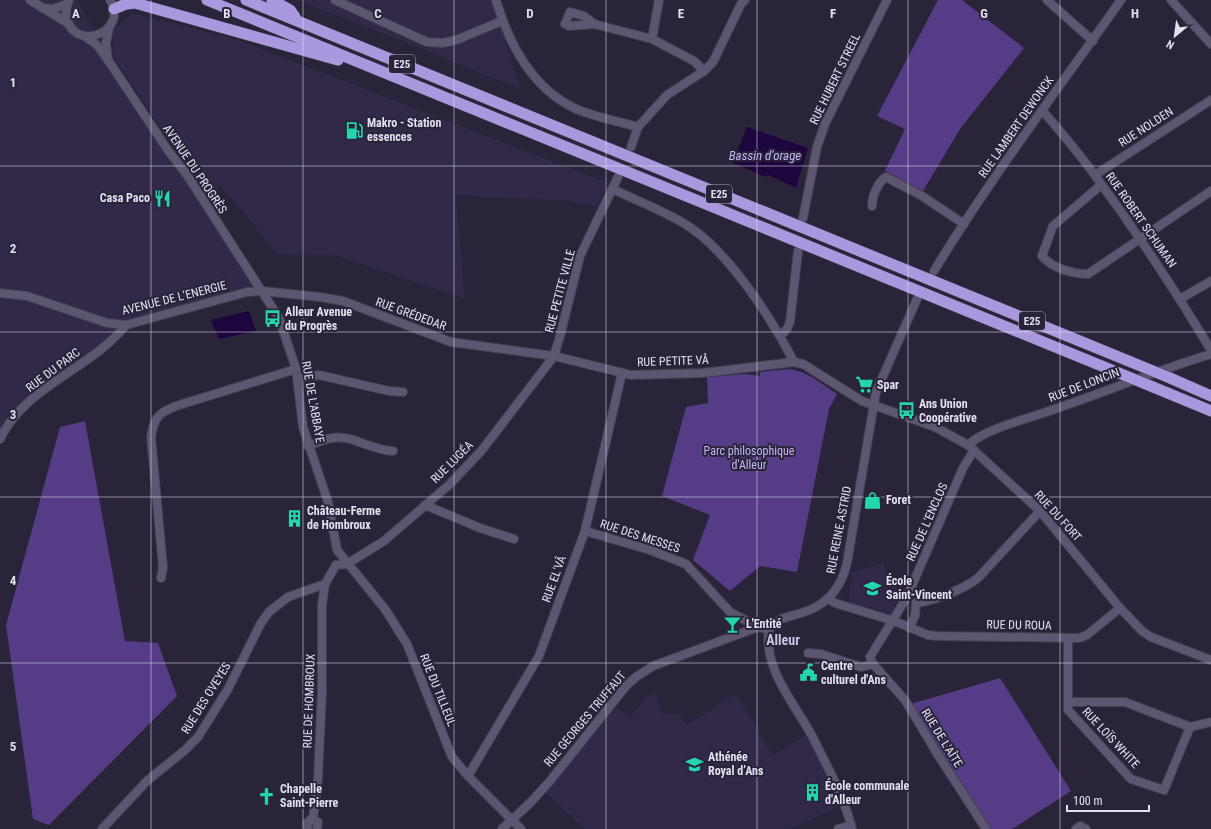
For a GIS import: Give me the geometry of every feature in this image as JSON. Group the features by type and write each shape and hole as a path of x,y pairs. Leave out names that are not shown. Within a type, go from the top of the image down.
{"highway":[{"name":"E25","path":"207,0 1211,411"},
{"name":"E25","path":"246,0 1211,396"},
{"path":"272,0 290,10 297,21"},
{"path":"112,4 135,3 262,38 345,62 454,105 468,106"}],"street":[{"path":"30,0 69,24"},
{"path":"336,0 427,42 443,43 456,40 502,21"},
{"path":"496,0 502,21 528,70 549,92 574,108 592,115 638,127"},
{"path":"652,39 659,0"},
{"path":"631,147 638,127 667,96 704,71 713,62 741,4 745,0"},
{"name":"RUE HUBERT STREEL","path":"803,218 817,147 825,124 887,0"},
{"path":"1047,0 1093,41"},
{"name":"RUE LAMBERT DEWONCK","path":"934,270 1042,110 1122,0"},
{"path":"1171,0 1211,44"},
{"path":"40,7 53,9 68,2"},
{"path":"68,2 66,11 69,24"},
{"name":"AVENUE DU PROGRÈS","path":"108,60 106,43 109,28 114,16 112,4"},
{"name":"AVENUE DU PROGRÈS","path":"69,24 73,30 97,45 108,60 167,150 187,175 262,291"},
{"path":"594,24 652,39 694,61 704,71"},
{"path":"86,37 94,37 102,34 109,28"},
{"name":"RUE NOLDEN","path":"1095,175 1211,100"},
{"name":"RUE ROBERT SCHUMAN","path":"1042,110 1095,175 1140,238 1211,350"},
{"name":"RUE PETITE VILLE","path":"554,356 580,256 618,177"},
{"path":"872,206 872,200 878,187 882,180 886,177 922,196 964,224"},
{"path":"1101,185 1053,226 1042,256 1047,262 1075,274 1088,274 1211,191"},
{"path":"613,189 685,224 732,266 772,322 794,362"},
{"path":"780,336 787,329 790,322 798,251"},
{"path":"1180,299 1211,280"},
{"name":"AVENUE DE L'ENERGIE","path":"0,293 27,296 108,323 126,325 247,292 262,291"},
{"name":"RUE GRÉDEDAR","path":"262,291 320,297 342,301 451,342 554,356"},
{"name":"RUE DE L'ABBAYE","path":"262,291 279,318 296,369 303,427 308,446 328,502 337,550 348,564"},
{"path":"873,405 876,392 917,299"},
{"name":"RUE DU PARC","path":"0,439 4,430 20,411 40,393 115,339 126,325"},
{"name":"RUE DE LONCIN","path":"971,448 976,438 1095,395 1164,368 1211,354"},
{"name":"RUE PETITE VÂ","path":"554,356 622,373 646,375 703,373 794,362"},
{"name":"RUE LUGÉA","path":"325,584 336,565 348,564 384,541 450,484 482,450 554,356"},
{"name":"RUE DU FORT","path":"794,362 803,364 862,402 935,427 971,448 1040,511 1134,624 1151,637 1211,660"},
{"path":"161,578 163,567 150,437 154,422 163,412 176,406 296,369"},
{"name":"RUE EL'VÂ","path":"468,776 539,656 585,531 622,373"},
{"path":"298,378 319,375 403,392"},
{"name":"RUE REINE ASTRID","path":"769,630 777,621 786,616 812,609 830,599 840,586 847,563 873,405"},
{"path":"308,446 332,438 343,438 385,451 393,451"},
{"name":"RUE DE L'ENCLOS","path":"873,664 871,661 871,654 894,621 907,598 971,448"},
{"path":"426,505 480,528 514,539"},
{"path":"907,598 916,603 925,602 969,586 1040,511"},
{"name":"RUE DES MESSES","path":"585,531 650,550 686,564 730,612 758,627"},
{"name":"RUE DU TILLEUL","path":"348,564 385,610 407,644 452,757 468,776 521,829"},
{"name":"RUE DE HOMBROUX","path":"314,819 318,778 322,691 322,605 325,584"},
{"name":"RUE DES OVEYES","path":"102,829 148,780 184,751 198,737 228,689 261,623 269,612 288,597 325,584"},
{"name":"RUE DU ROUA","path":"830,599 842,605 894,621 928,635 937,636 1079,638 1087,635 1120,608"},
{"path":"909,628 914,616 916,603"},
{"path":"758,627 769,630 767,642 775,672 812,736 847,810 851,827 838,829"},
{"name":"RUE GEORGES TRUFFAUT","path":"502,829 550,781 626,686 636,677 653,666 758,627"},
{"path":"1068,638 1068,706 1125,702 1190,727 1211,722"},
{"path":"808,653 821,654 861,667 873,664"},
{"name":"RUE DE L'AÎTE","path":"873,664 906,700 938,755 986,829"},
{"name":"RUE LOÏS WHITE","path":"1068,706 1131,778 1164,790 1190,727"},
{"path":"305,828 308,821 314,819 318,822 317,829"},
{"path":"1076,829 1080,826 1086,829"}],"shaded area":[{"path":"0,0 77,0 139,113 196,189 258,289 141,318 21,404 0,434"},
{"path":"297,0 493,0 520,89 413,45"},
{"path":"132,13 238,40 608,183 597,206 568,201 456,195 465,299 338,256 278,254 220,185 207,197 113,56 113,32"},
{"name":"École Saint-Vincent","path":"884,563 888,584 903,591 892,611 888,613 849,603 850,582 852,582 850,573"},
{"name":"Athénée Royal d’Ans","path":"655,693 663,714 679,714 687,725 736,694 773,755 807,734 840,806 790,829 585,829 546,793 615,705 631,718 646,697"}],"green space":[{"path":"938,0 962,0 1024,48 960,129 923,191 885,171 905,129 877,116"},
{"name":"Parc philosophique d'Alleur","path":"789,369 808,375 837,394 829,409 797,572 760,566 730,591 693,560 710,515 662,496 686,407 708,403 707,377 745,374 760,376 760,372"},
{"path":"85,421 125,641 158,643 177,696 49,825 33,819 6,625 60,427"},
{"path":"1000,678 1071,791 1012,829 988,829 911,704"}],"water":[{"name":"Bassin d'orage","path":"747,127 808,148 796,188 768,175 766,177 733,163"},
{"path":"249,311 256,331 219,339 211,320"}],"place":[{"name":"Makro - Station essences","path":"354,130"},
{"name":"Casa Paco","path":"163,198"},
{"name":"Alleur Avenue du Progrès","path":"272,319"},
{"name":"Spar","path":"864,385"},
{"name":"Ans Union Coopérative","path":"906,411"},
{"name":"Foret","path":"873,500"},
{"name":"Château-Ferme de Hombroux","path":"294,518"},
{"name":"École Saint-Vincent","path":"873,588"},
{"name":"L'Entité","path":"733,624"},
{"name":"Centre culturel d'Ans","path":"808,673"},
{"name":"Athénée Royal d’Ans","path":"695,764"},
{"name":"École communale d'Alleur","path":"812,793"},
{"name":"Chapelle Saint-Pierre","path":"267,796"}],"district":[{"name":"Alleur","path":"783,640"}]}
